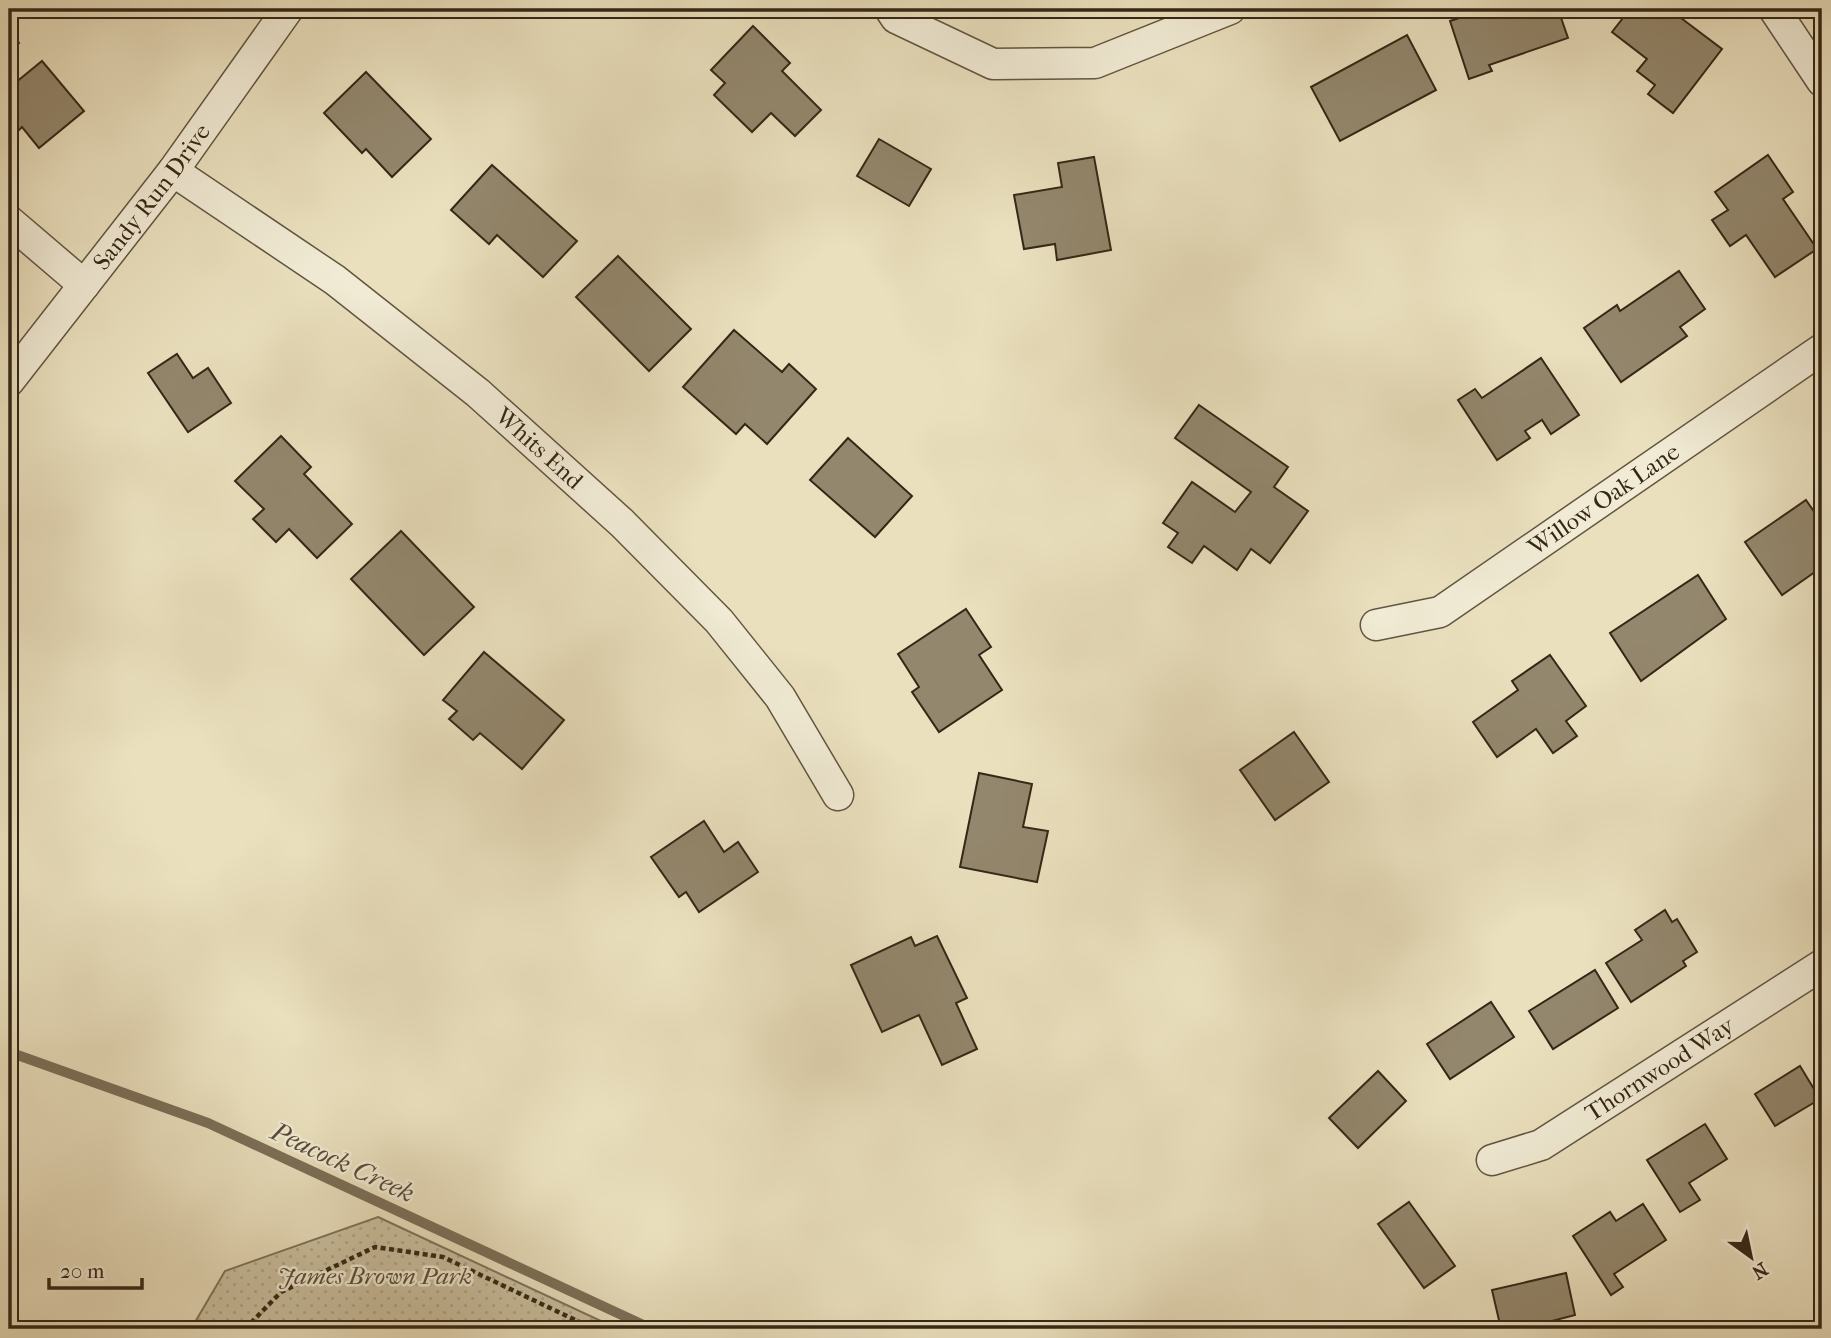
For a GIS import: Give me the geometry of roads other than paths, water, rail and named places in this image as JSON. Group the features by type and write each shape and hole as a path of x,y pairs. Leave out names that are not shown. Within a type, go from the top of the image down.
{"street":[{"name":"Sandy Run Drive","path":"9,381 173,171 288,9"},
{"path":"890,9 896,18 993,64 1095,63 1230,9"},
{"path":"1774,9 1822,81"},
{"name":"Whits End","path":"173,171 335,280 478,393 622,523 719,621 780,697 838,795"},
{"path":"9,221 84,285"},
{"name":"Willow Oak Lane","path":"1376,625 1440,612 1822,349"},
{"name":"Thornwood Way","path":"1492,1160 1541,1145 1822,965"}],"waterway":[{"name":"Peacock Creek","path":"9,1052 208,1123 652,1329"}],"park label":[{"name":"James Brown Park","path":"375,1276"}]}
